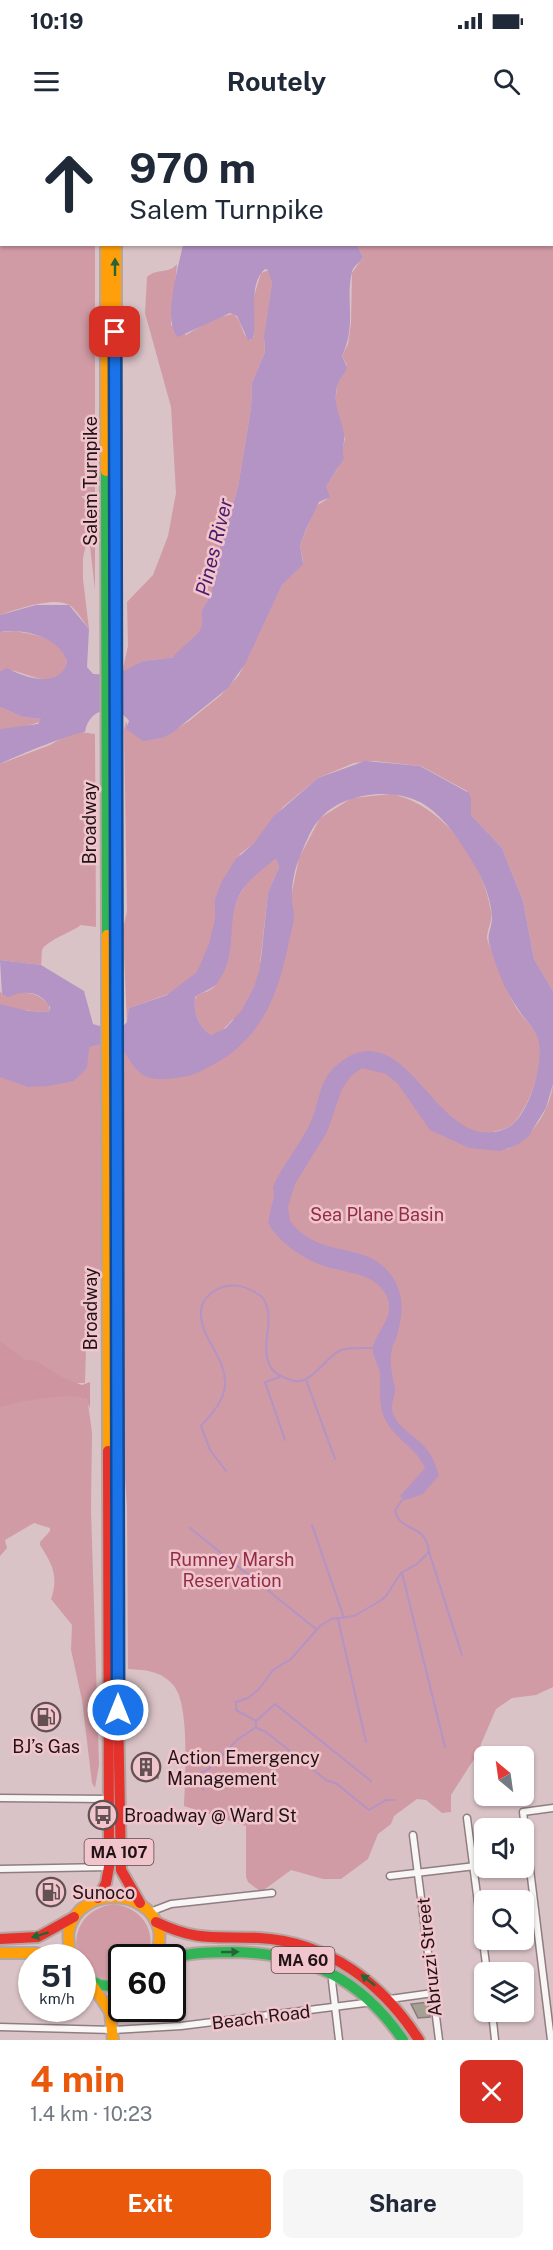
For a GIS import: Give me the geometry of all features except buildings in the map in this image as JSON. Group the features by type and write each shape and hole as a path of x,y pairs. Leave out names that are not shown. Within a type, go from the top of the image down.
{"main road":[{"name":"Salem Turnpike","path":"106,246 110,718"},
{"name":"Salem Turnpike","path":"110,671 116,246"},
{"name":"Broadway","path":"98,1898 106,1882 109,1867 110,718"},
{"name":"Broadway","path":"110,1047 118,1835 121,1870 140,1903"},
{"path":"0,1939 38,1937 75,1916 85,1905 98,1898 121,1896 140,1903 150,1912 156,1922 159,1944"},
{"path":"69,1944 68,1938 75,1916"},
{"name":"MA 60","path":"156,1922 188,1936 268,1939 310,1948 350,1967 390,1999 419,2040"},
{"path":"0,1953 18,1953"},
{"name":"MA 60","path":"186,1955 197,1953 270,1953 306,1961 334,1973 373,2002 403,2040"},
{"path":"96,1997 113,2030"}],"street":[{"path":"0,1798 108,1799"},
{"path":"523,1818 523,1812 553,1808"},
{"path":"390,1876 474,1866 467,1818"},
{"name":"Abruzzi Street","path":"413,1835 420,1873 439,2040"},
{"path":"0,1869 109,1867"},
{"path":"475,1878 486,1962"},
{"path":"528,1878 551,2040"},
{"path":"150,1912 171,1904 272,1893"},
{"path":"334,1973 332,1981 339,2040"},
{"path":"390,1999 433,1993"},
{"name":"Beach Road","path":"0,2027 113,2030 181,2026 373,2002"},
{"path":"493,2022 495,2040"}],"green space":[{"path":"0,246 95,246 95,590 90,546 90,504 87,496 81,496 85,500 87,540 83,558 83,579 89,629 73,608 64,603 36,604 0,615"},
{"path":"358,246 553,246 553,991 534,959 523,901 502,848 471,815 467,791 421,766 374,761 354,763 318,778 283,807 253,844 240,854 204,969 174,992 129,1008 127,1025 123,928 127,912 124,730 126,721 129,730 146,740 162,738 189,721 221,695 239,675 282,585 303,562 300,545 316,506 327,499 326,487 338,468 345,439 336,412 336,395 338,383 347,365 342,356 348,344 351,323 352,273 363,257"},
{"path":"177,264 171,325 186,335 215,318 233,314 247,338 251,340 254,337 254,296 261,273 269,270 272,283 264,341 265,352 252,383 251,408 238,487 223,540 212,563 212,592 202,610 202,638 197,645 176,657 143,661 122,673 128,646 127,602 153,575 168,536 176,493 171,407 145,313 147,277 170,269"},
{"path":"16,631 40,636 59,647 67,662 62,673 55,678 46,679 7,670 0,671 0,632"},
{"path":"0,707 23,717 41,719 40,722 19,728 0,729"},
{"path":"81,732 95,734 96,927 81,925 47,944 42,951 41,965 0,960 0,764 50,745 69,734"},
{"path":"391,794 427,809 458,838 479,873 487,892 491,915 487,938 513,1003 533,1029 540,1043 541,1052 533,1088 517,1120 504,1129 493,1132 507,1149 532,1131 544,1113 553,1084 553,1687 536,1695 512,1698 496,1709 480,1746 474,1746 474,1759 451,1795 451,1812 442,1813 426,1800 417,1799 394,1816 391,1824 378,1834 368,1859 341,1879 323,1879 291,1870 261,1892 248,1882 246,1877 246,1826 184,1806 184,1726 179,1696 174,1686 159,1674 128,1669 127,1506 120,1409 124,1320 119,1280 105,1272 88,1282 85,1383 75,1383 88,1403 92,1433 91,1509 99,1765 95,1788 92,1783 82,1700 71,1650 72,1625 51,1599 54,1584 53,1570 40,1545 50,1528 34,1523 5,1540 7,1548 0,1556 0,1044 128,1034 155,1063 231,1033 233,1019 218,1032 211,1035 207,1032 198,1020 194,1001 200,994 213,988 225,968 229,954 231,920 238,898 257,872 276,859 279,867 268,893 260,963 292,892 299,858 320,818 352,798"},
{"path":"0,991 2,994 28,993 39,996 49,1005 49,1012 18,1010 0,1004"},
{"path":"114,1904 124,1906 139,1915 149,1929 150,1944 108,1944 108,1978 96,1974 96,1944 77,1944 78,1933 84,1920 96,1910"}],"shaded area":[{"path":"183,246 358,246 363,257 354,268 350,282 349,333 342,356 347,367 336,391 344,435 344,458 326,487 330,497 319,502 307,527 300,545 303,564 282,585 245,664 228,688 172,733 162,738 143,741 126,729 129,721 123,715 117,711 103,711 91,718 85,732 29,751 0,764 0,729 38,724 41,719 23,717 0,707 0,671 7,668 32,678 50,678 57,676 67,662 63,653 49,640 19,631 0,632 0,615 36,605 69,605 89,629 87,667 93,674 116,675 143,661 176,657 197,645 202,638 202,610 212,592 212,564 223,540 238,487 251,408 252,383 265,352 264,337 272,283 268,270 265,269 256,284 253,339 248,340 237,316 230,313 178,337 173,330 171,319 175,279"},
{"path":"365,761 420,766 469,793 471,815 502,848 523,901 534,959 553,991 553,1084 546,1108 528,1137 517,1145 500,1151 469,1148 430,1130 398,1084 386,1074 362,1068 351,1076 342,1089 327,1132 295,1184 288,1207 290,1221 301,1233 326,1245 375,1260 392,1276 396,1284 402,1309 397,1338 391,1354 395,1390 393,1413 396,1420 428,1451 439,1475 423,1494 405,1500 400,1496 425,1468 417,1455 389,1426 381,1408 380,1374 373,1346 387,1318 389,1301 380,1286 366,1277 324,1266 300,1254 284,1243 268,1222 274,1196 273,1187 310,1124 326,1078 338,1064 354,1054 375,1052 394,1060 464,1126 484,1132 507,1128 522,1113 528,1101 537,1074 540,1048 538,1039 513,1001 497,968 489,939 492,911 488,896 476,867 452,830 425,805 399,795 369,795 354,798 328,811 312,829 296,869 292,891 294,919 274,995 256,1028 226,1057 216,1063 188,1076 169,1079 150,1078 138,1071 120,1045 107,1042 89,1047 87,1068 74,1081 28,1087 0,1077 0,1004 28,1011 49,1012 50,1007 42,998 32,993 20,993 8,997 2,994 0,960 41,965 84,991 93,1024 103,1027 122,1027 127,1022 129,1008 167,995 197,972 209,944 215,919 215,899 222,881 235,860 253,844 274,816 318,778","holes":["276,859 279,867 268,893 260,968 254,987 242,1010 226,1028 211,1035 197,1019 195,997 216,985 226,968 237,900 245,886"]},
{"path":"0,1341 26,1360 36,1361 62,1377 82,1385 90,1382 90,1408 86,1399 70,1396 31,1400 0,1407"}],"waterway":[{"name":"Pines River","path":"179,659 203,637 209,626"},
{"path":"226,1471 210,1450 201,1426 220,1402 225,1385 222,1365 204,1330 202,1321 202,1307 209,1295 222,1287 236,1286 250,1290 263,1298 268,1315 267,1357 273,1371 288,1379 296,1381 310,1377 341,1350 374,1348"},
{"path":"280,1377 265,1382 285,1440"},
{"path":"306,1380 335,1459"},
{"path":"256,1721 236,1710 236,1702 248,1698 259,1689 273,1670 291,1659 320,1626 331,1619 354,1616 380,1601 386,1596 401,1573 417,1564 429,1552 423,1536 397,1517 395,1510 403,1499"},
{"path":"312,1525 344,1618"},
{"path":"190,1528 316,1629"},
{"path":"429,1552 462,1655"},
{"path":"402,1573 445,1747"},
{"path":"338,1619 366,1742"},
{"path":"203,1790 199,1773 209,1769 237,1740 256,1727 256,1721 275,1704 371,1781"},
{"path":"257,1728 266,1732 326,1780 337,1784 369,1810 386,1800 394,1800"}],"traffic: fast":[{"path":"106,471 107,935"},
{"path":"115,901 115,1361"},
{"path":"186,1955 212,1952 263,1954 310,1965 332,1974 370,2001 403,2040"},
{"path":"96,1983 108,1986"}],"traffic: slow":[{"path":"106,246 106,471"},
{"path":"116,246 116,507"},
{"path":"107,935 108,1451"},
{"path":"115,1361 117,1652"},
{"path":"69,1944 68,1933 75,1916 86,1905 99,1899 114,1897 142,1906 153,1916 160,1933 159,1944"},
{"path":"0,1953 18,1953"},
{"path":"96,1991 110,2012 113,2040"}],"traffic: jam":[{"path":"115,901 116,507"},
{"path":"98,1898 106,1883 109,1867 108,1451"},
{"path":"117,1652 121,1870 140,1903"},
{"path":"0,1939 38,1937 74,1917"},
{"path":"156,1922 183,1933 195,1935 284,1941 331,1957 371,1984 404,2019 419,2040"}],"place":[{"name":"BJ’s Gas","path":"46,1717"},
{"name":"Action Emergency Management","path":"146,1767"},
{"name":"Broadway @ Ward St","path":"103,1815"},
{"name":"Sunoco","path":"51,1892"}],"route":[{"path":"115,332 115,1442 118,1710"}],"park label":[{"name":"Sea Plane Basin","path":"377,1214"},
{"name":"Rumney Marsh Reservation","path":"232,1569"}]}
